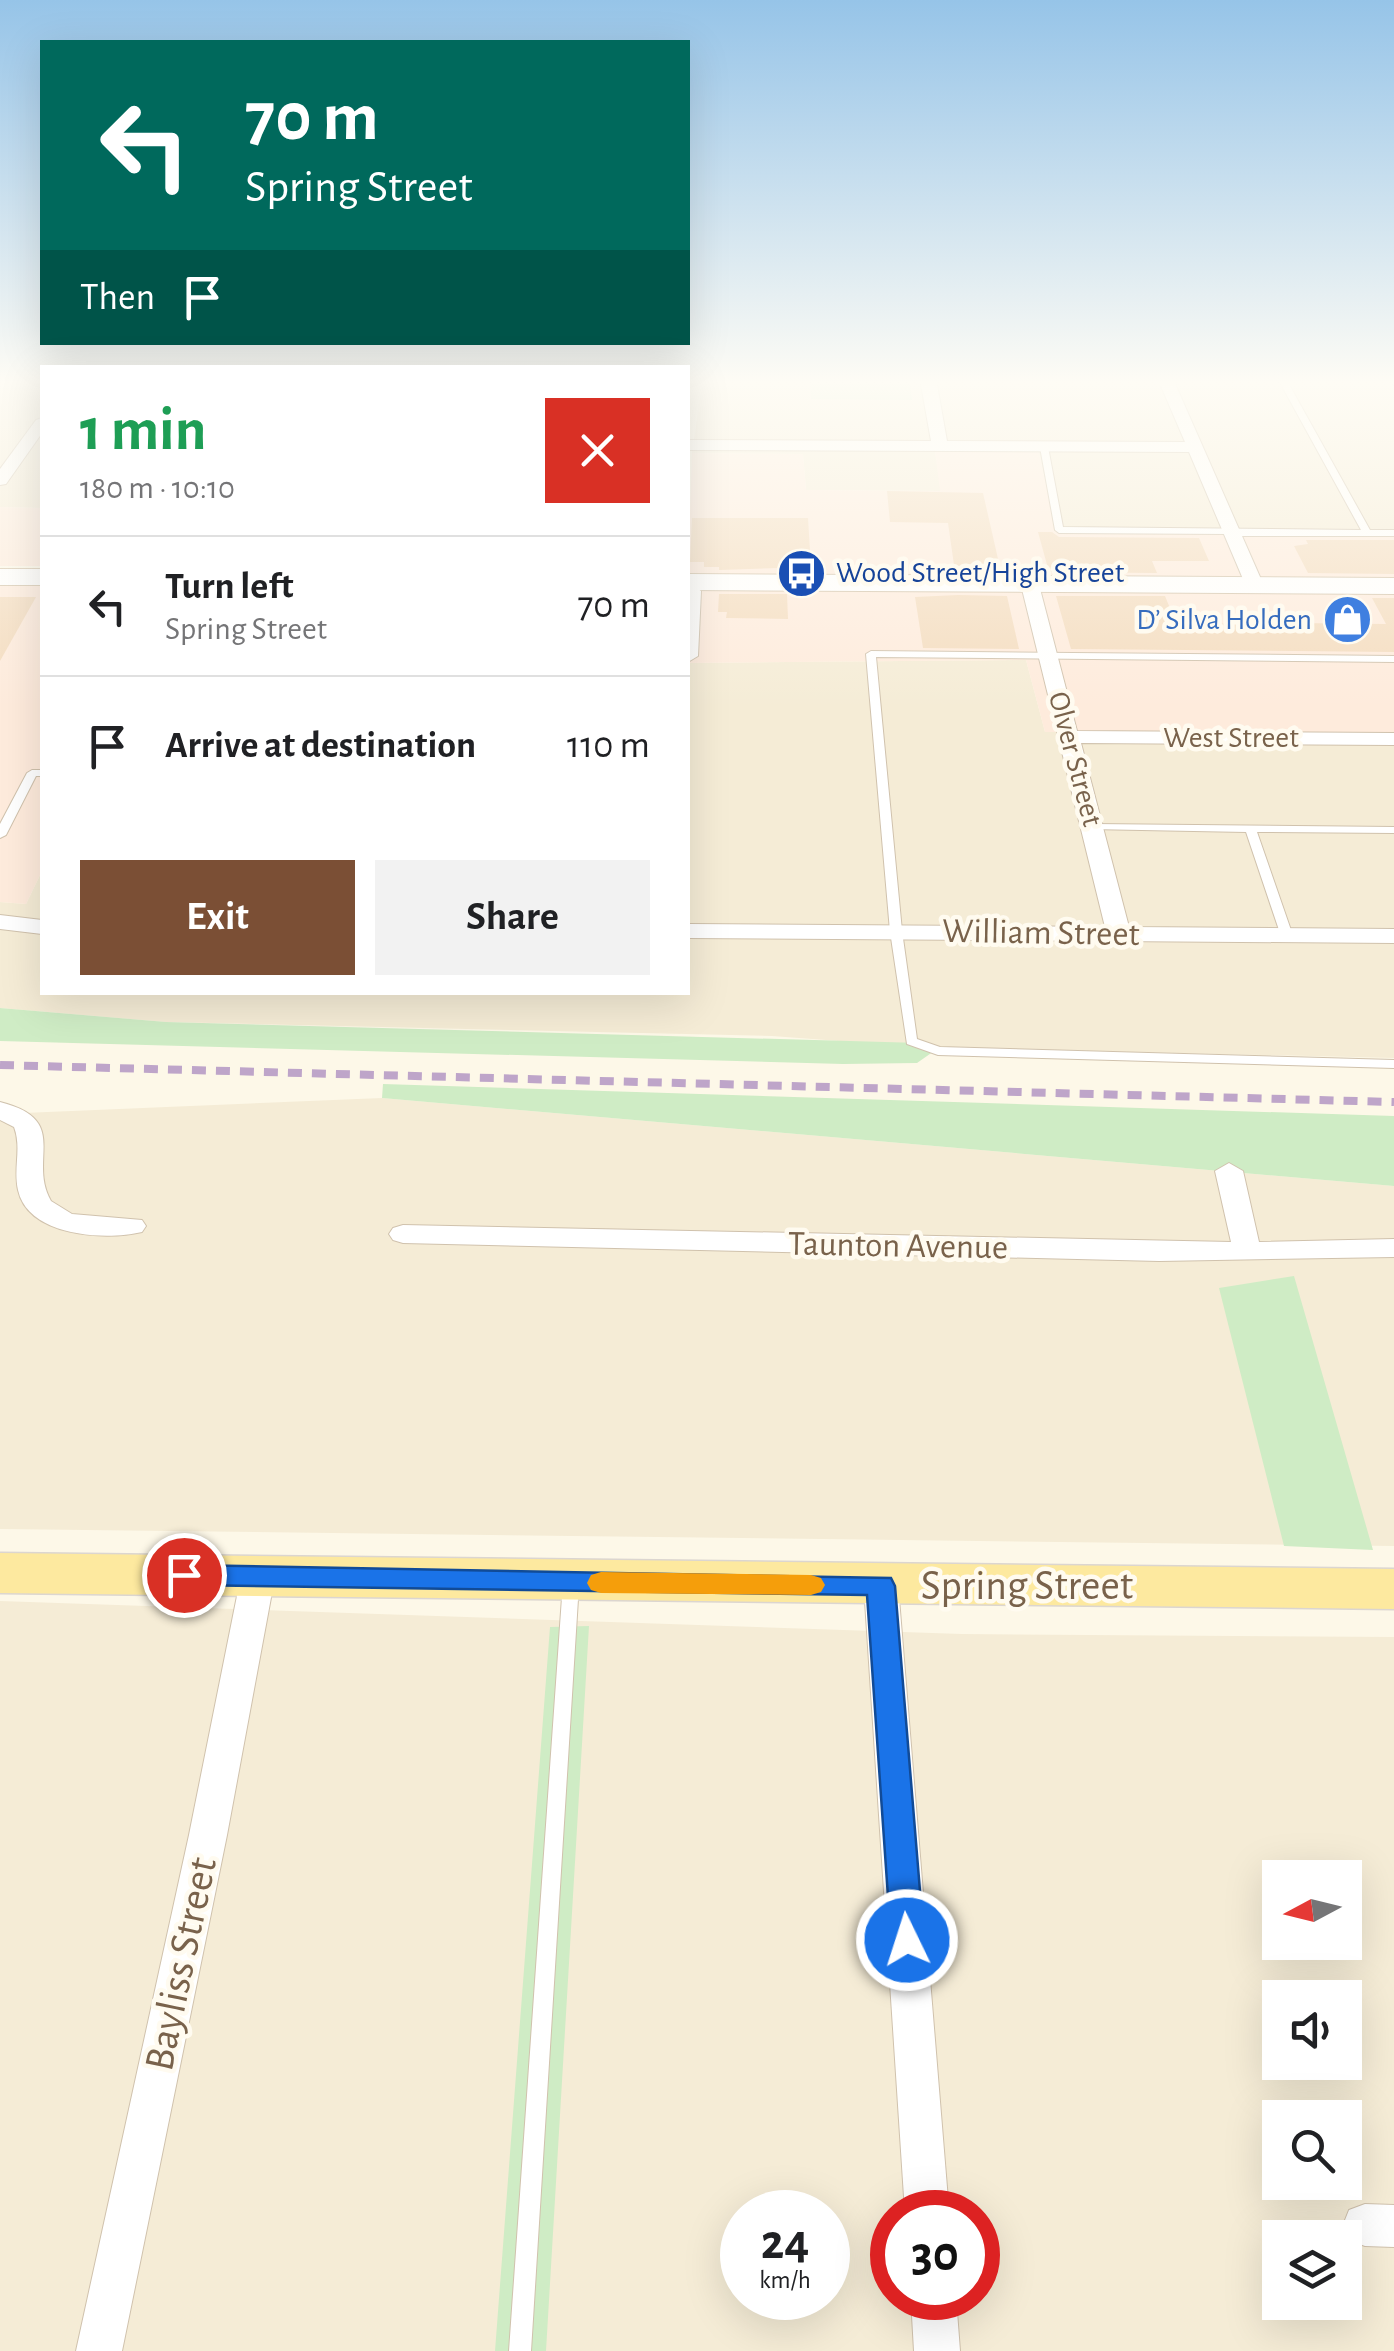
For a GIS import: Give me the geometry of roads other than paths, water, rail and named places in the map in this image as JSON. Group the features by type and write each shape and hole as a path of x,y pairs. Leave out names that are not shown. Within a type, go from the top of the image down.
{"main road":[{"path":"0,577 40,578"},
{"path":"690,584 1394,586"},
{"name":"Spring Street","path":"0,1572 881,1586 1394,1589"}],"street":[{"path":"1213,489 1254,586"},
{"name":"Olver Street","path":"1030,585 1119,934"},
{"path":"690,588 690,624"},
{"name":"West Street","path":"1069,738 1394,738"},
{"path":"0,922 40,927"},
{"name":"William Street","path":"690,931 1394,936"},
{"path":"0,1110 26,1122 36,1145 30,1176 32,1198 45,1215 79,1225 132,1226"},
{"path":"1229,1171 1247,1250"},
{"name":"Taunton Avenue","path":"402,1234 1084,1251 1394,1248"},
{"name":"Bayliss Street","path":"99,2351 208,1835 258,1576"},
{"path":"881,1586 925,2190"},
{"path":"936,2320 938,2351"}],"lane":[{"path":"1052,489 1059,530 1394,534"},
{"path":"1343,489 1367,533"},
{"path":"1394,659 871,654 896,931 911,1041 938,1051 1394,1064"},
{"path":"0,835 32,773 40,773"},
{"path":"1093,828 1394,830"},
{"path":"1250,828 1287,936"},
{"path":"520,2351 571,1582"}],"railway":[{"path":"0,1065 1394,1102"}],"place":[{"name":"Wood Street/High Street","path":"801,573"},
{"name":"D’ Silva Holden","path":"1347,620"}]}
